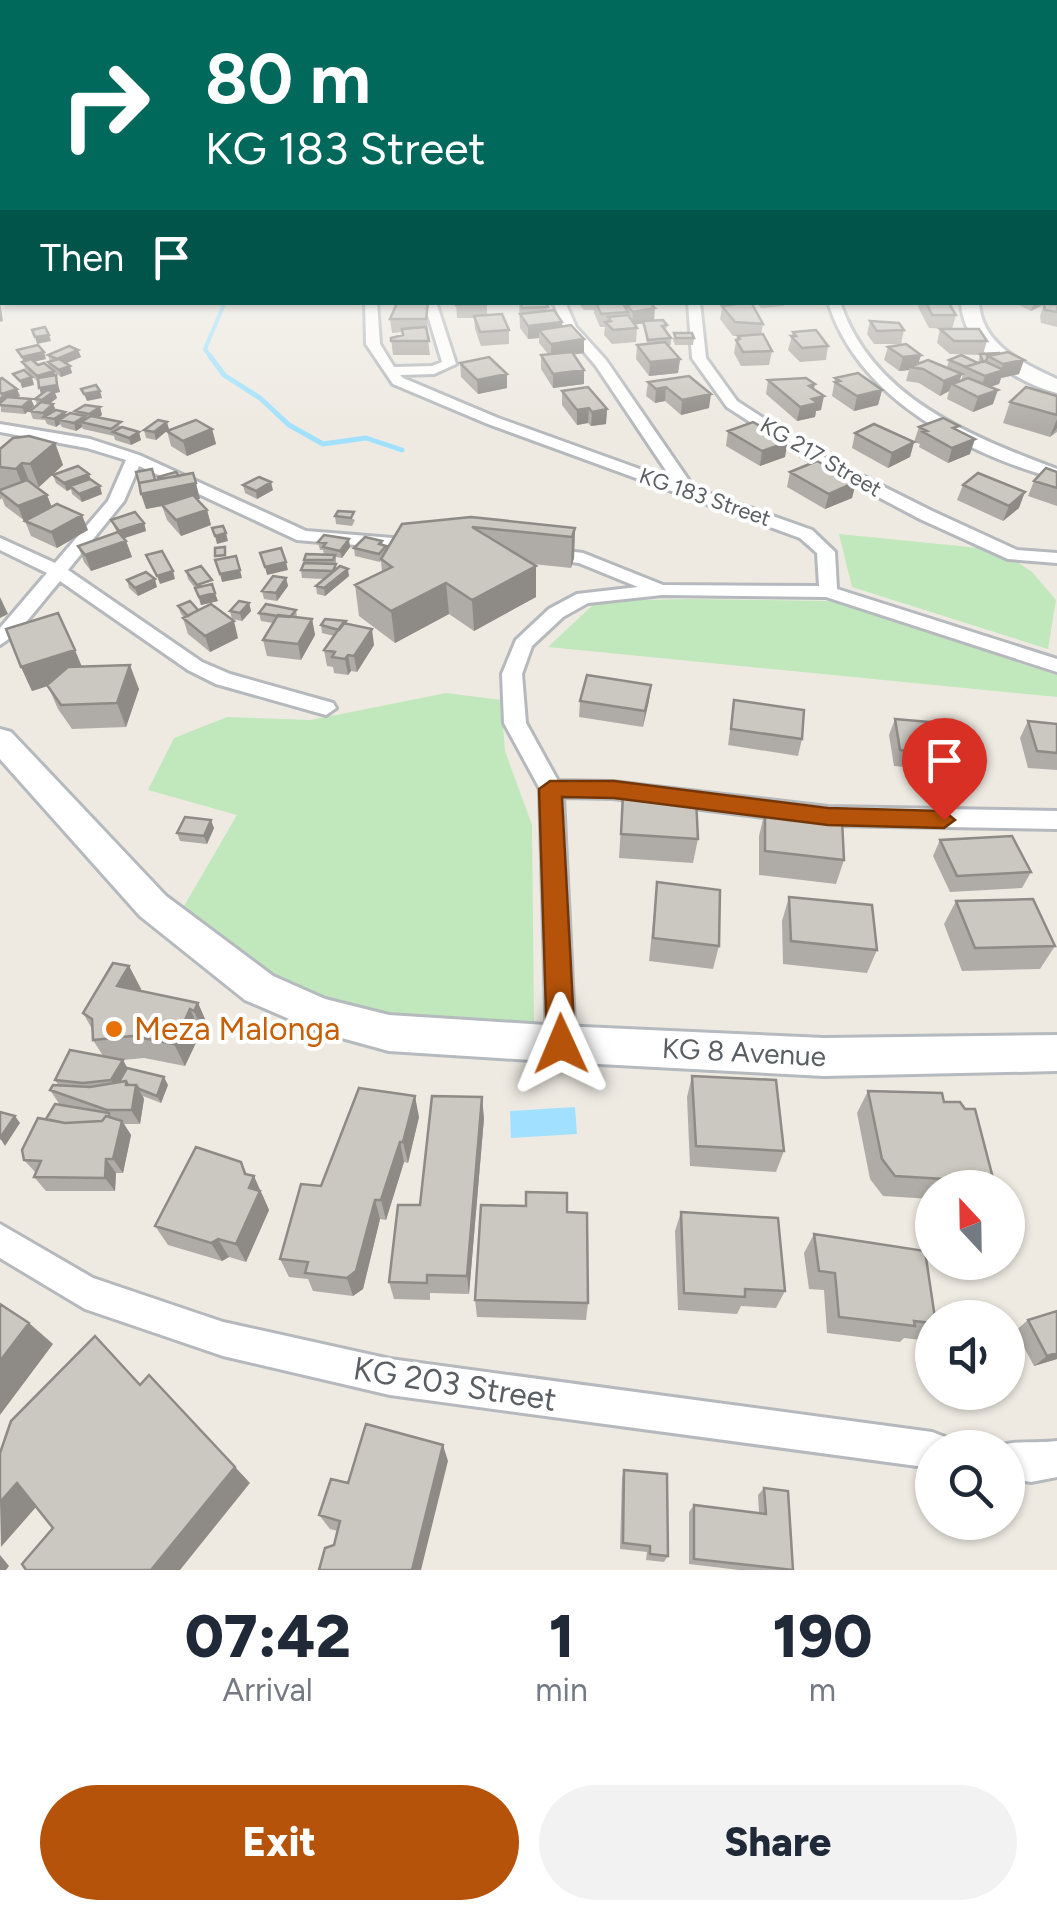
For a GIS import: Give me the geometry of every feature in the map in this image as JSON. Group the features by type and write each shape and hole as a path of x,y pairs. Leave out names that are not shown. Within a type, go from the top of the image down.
{"street":[{"path":"371,305 370,333 388,371 434,370 448,364 447,344 431,305"},
{"path":"560,305 570,328 602,362 686,488"},
{"name":"KG 217 Street","path":"694,305 699,358 732,404 817,459 1014,556 1057,558"},
{"path":"835,305 845,341 887,386 995,451 1057,474"},
{"path":"970,305 968,315 975,332 992,348 1056,386"},
{"name":"KG 183 Street","path":"388,371 398,381 493,421 806,534 826,552 828,592"},
{"path":"0,428 90,444 134,458 303,536 435,546"},
{"path":"0,640 29,611 124,492 134,458"},
{"path":"0,543 60,572 195,666 222,679 326,708"},
{"path":"525,551 584,558 662,590"},
{"path":"561,1044 550,789 515,723 512,674 523,644 556,613 584,598 662,590 828,592 1057,666"},
{"name":"KG 8 Avenue","path":"0,740 153,906 258,988 320,1015 389,1033 561,1044 824,1057 1057,1053"},
{"path":"550,789 614,790 828,816 1057,820"},
{"name":"KG 203 Street","path":"0,1240 85,1292 222,1339 390,1377 915,1448"},
{"path":"1025,1462 1057,1459"}],"green space":[{"path":"839,534 999,550 1032,572 1056,600 1048,649 852,587"},
{"path":"597,601 830,601 1057,675 1057,697 548,647"},
{"path":"446,693 501,700 505,751 532,825 534,1023 353,1014 250,984 180,913 237,815 148,790 174,738 227,717 311,720"}],"water":[{"path":"575,1107 577,1134 511,1138 510,1111"}],"building":[{"path":"396,305 428,305 426,319 390,319"},
{"path":"522,305 548,307 522,308"},
{"path":"597,305 624,305 628,312 601,314"},
{"path":"626,305 652,305 655,308 633,312"},
{"path":"753,305 763,324 735,322 722,306"},
{"path":"927,305 950,305 956,315 932,315"},
{"path":"1044,305 1057,305 1057,312 1045,310"},
{"path":"554,310 562,322 528,326 520,314"},
{"path":"502,314 509,330 480,332 474,316"},
{"path":"628,315 637,328 613,330 605,322 611,321 608,317"},
{"path":"663,320 667,325 662,326 671,338 648,340 643,321"},
{"path":"870,321 899,323 904,330 877,331"},
{"path":"571,325 584,339 551,344 539,330"},
{"path":"45,327 49,335 35,337 32,330"},
{"path":"426,327 429,341 391,341 403,335 402,329"},
{"path":"940,329 979,329 987,341 954,341"},
{"path":"816,330 828,346 802,348 791,336 796,336 793,332"},
{"path":"674,333 692,333 694,338 676,338"},
{"path":"763,334 772,351 743,352 736,340 740,339 738,336"},
{"path":"665,342 680,359 650,362 637,345"},
{"path":"906,344 921,355 903,357 888,347"},
{"path":"38,345 44,352 22,357 17,350"},
{"path":"69,346 78,350 57,359 48,355"},
{"path":"572,352 584,370 553,374 541,355"},
{"path":"1008,352 1024,360 1003,364 988,356"},
{"path":"961,355 978,363 966,367 949,360"},
{"path":"489,357 507,374 477,380 460,363"},
{"path":"31,359 54,371 37,376 22,362"},
{"path":"59,359 70,366 59,370 48,362"},
{"path":"928,360 962,374 944,381 923,369 909,367"},
{"path":"984,361 1004,370 985,376 965,367"},
{"path":"24,370 32,377 20,381 13,374"},
{"path":"858,373 882,390 857,396 835,382 840,381 835,378"},
{"path":"56,375 57,385 39,388 38,378"},
{"path":"689,376 711,394 682,400 666,387 656,389 648,382"},
{"path":"2,378 17,389 2,394"},
{"path":"806,378 815,384 809,386 824,396 812,399 818,403 800,407 768,380"},
{"path":"968,378 998,390 978,397 952,384"},
{"path":"96,385 100,391 84,394 81,389"},
{"path":"588,387 607,409 577,410 562,391"},
{"path":"1026,387 1057,396 1057,415 1010,402"},
{"path":"47,390 54,391 42,400 35,399"},
{"path":"7,397 31,399 22,407 0,405"},
{"path":"41,402 53,404 43,413 30,411"},
{"path":"85,405 100,407 89,414 75,411"},
{"path":"56,410 65,412 54,419 44,417"},
{"path":"70,413 85,416 74,423 59,420"},
{"path":"91,416 121,422 111,429 81,422"},
{"path":"943,418 975,439 952,448 919,427"},
{"path":"158,420 167,422 154,432 144,430"},
{"path":"196,420 212,429 183,441 167,431"},
{"path":"753,422 788,442 762,451 728,431"},
{"path":"874,424 914,442 892,453 855,433"},
{"path":"122,427 139,432 129,438 113,432"},
{"path":"29,436 55,443 30,464 22,463 16,469 0,467 0,449 13,438"},
{"path":"817,461 856,482 829,494 790,472"},
{"path":"78,466 89,474 64,483 53,475"},
{"path":"1046,468 1057,472 1057,488 1034,481"},
{"path":"152,469 155,480 139,483 136,472"},
{"path":"176,472 179,476 158,477"},
{"path":"193,473 196,483 141,494 139,483"},
{"path":"978,473 1025,492 1009,506 963,485"},
{"path":"259,477 271,482 256,491 243,485"},
{"path":"90,479 100,486 79,494 70,486"},
{"path":"27,480 47,495 18,506 0,492 0,490"},
{"path":"193,495 207,510 176,520 162,505"},
{"path":"57,504 82,515 51,532 25,521"},
{"path":"338,511 354,512 351,518 335,516"},
{"path":"135,512 144,523 119,531 111,520"},
{"path":"471,517 575,528 572,537 472,527 536,566 472,600 446,583 391,611 355,585 392,567 381,559 402,524"},
{"path":"223,526 226,533 215,536 212,528"},
{"path":"118,532 126,541 85,555 78,546"},
{"path":"324,535 349,539 340,551 318,542"},
{"path":"365,537 382,541 379,544 386,546 379,554 354,548"},
{"path":"225,547 225,555 215,556 215,548"},
{"path":"281,548 286,562 265,567 260,553"},
{"path":"162,551 173,571 157,576 146,555"},
{"path":"306,554 335,555 333,560 304,560"},
{"path":"236,556 240,570 220,574 215,560"},
{"path":"304,563 336,564 333,571 301,570"},
{"path":"201,566 212,580 197,585 186,571"},
{"path":"340,566 348,569 324,588 316,586"},
{"path":"146,572 155,579 135,588 127,580"},
{"path":"273,576 286,578 276,593 262,591"},
{"path":"212,584 215,593 199,597 195,588"},
{"path":"190,601 198,610 188,616 178,606"},
{"path":"239,601 249,603 240,613 230,611"},
{"path":"211,604 234,621 205,636 183,618"},
{"path":"266,604 296,610 290,617 259,613"},
{"path":"58,613 75,650 21,667 6,629"},
{"path":"278,615 312,619 298,644 263,640"},
{"path":"325,619 346,621 339,630 321,625"},
{"path":"343,623 372,629 354,656 345,659 332,657 335,652 324,650"},
{"path":"130,665 117,703 61,705 47,685 68,667"},
{"path":"587,675 651,685 645,711 580,701"},
{"path":"734,700 804,710 802,739 731,729"},
{"path":"895,719 963,725 970,757 900,750"},
{"path":"1028,721 1057,724 1057,753 1037,751"},
{"path":"623,794 696,799 698,839 621,834"},
{"path":"765,811 842,820 844,860 765,851"},
{"path":"185,817 211,820 204,836 177,833"},
{"path":"1012,836 1031,872 957,876 940,840"},
{"path":"657,882 720,890 719,946 653,938"},
{"path":"789,897 872,905 877,950 791,941"},
{"path":"1033,899 1055,946 975,948 956,901"},
{"path":"113,963 129,966 117,986 198,1003 194,1011 190,1009 174,1044 132,1036 93,1040 92,1019 83,1013"},
{"path":"70,1050 123,1060 111,1080 55,1080"},
{"path":"127,1068 164,1077 157,1096 126,1081 119,1082"},
{"path":"692,1076 776,1080 784,1151 696,1146"},
{"path":"126,1081 126,1085 136,1085 132,1110 107,1110 50,1090 53,1085 90,1087"},
{"path":"359,1088 415,1096 403,1142 381,1200 375,1200 356,1271 347,1278 305,1273 308,1262 280,1259 301,1184 321,1186"},
{"path":"868,1091 942,1093 944,1102 960,1102 965,1109 975,1109 991,1170 915,1170 915,1177 895,1176 882,1159"},
{"path":"432,1096 482,1097 467,1276 427,1275 427,1283 389,1282 398,1205 420,1205"},
{"path":"55,1104 109,1113 109,1117 102,1121 65,1123 46,1119"},
{"path":"0,1112 15,1116 0,1138"},
{"path":"106,1116 122,1121 113,1159 106,1159 105,1178 34,1177 41,1161 24,1160 22,1150 38,1118 65,1123 102,1121"},
{"path":"196,1147 241,1162 245,1174 254,1176 249,1188 260,1191 236,1244 218,1239 211,1243 155,1226"},
{"path":"526,1192 567,1193 567,1212 587,1213 588,1303 475,1300 481,1205 526,1206"},
{"path":"681,1212 778,1218 785,1291 745,1289 745,1297 684,1293"},
{"path":"814,1234 915,1249 915,1280 929,1280 932,1300 915,1300 915,1326 839,1317 835,1273 819,1271"},
{"path":"0,1304 29,1323 0,1361"},
{"path":"1057,1311 1057,1353 1047,1356 1028,1320"},
{"path":"95,1336 140,1385 149,1375 235,1467 151,1570 26,1570 22,1564 53,1528 17,1483 0,1502 0,1453 11,1421"},
{"path":"366,1424 443,1445 412,1570 319,1570 325,1548 334,1545 340,1521 319,1515 331,1479 348,1483"},
{"path":"624,1470 667,1474 668,1556 650,1554 650,1546 623,1543"},
{"path":"764,1488 788,1491 793,1570 694,1559 694,1505 766,1514"}],"waterway":[{"path":"212,359 205,349 224,305"},
{"path":"210,356 224,375 260,398 289,425 323,444 366,438 402,450"}],"place":[{"name":"Meza Malonga","path":"114,1029"}],"route":[{"path":"561,1044 550,789 614,790 828,816 944,820"}]}
